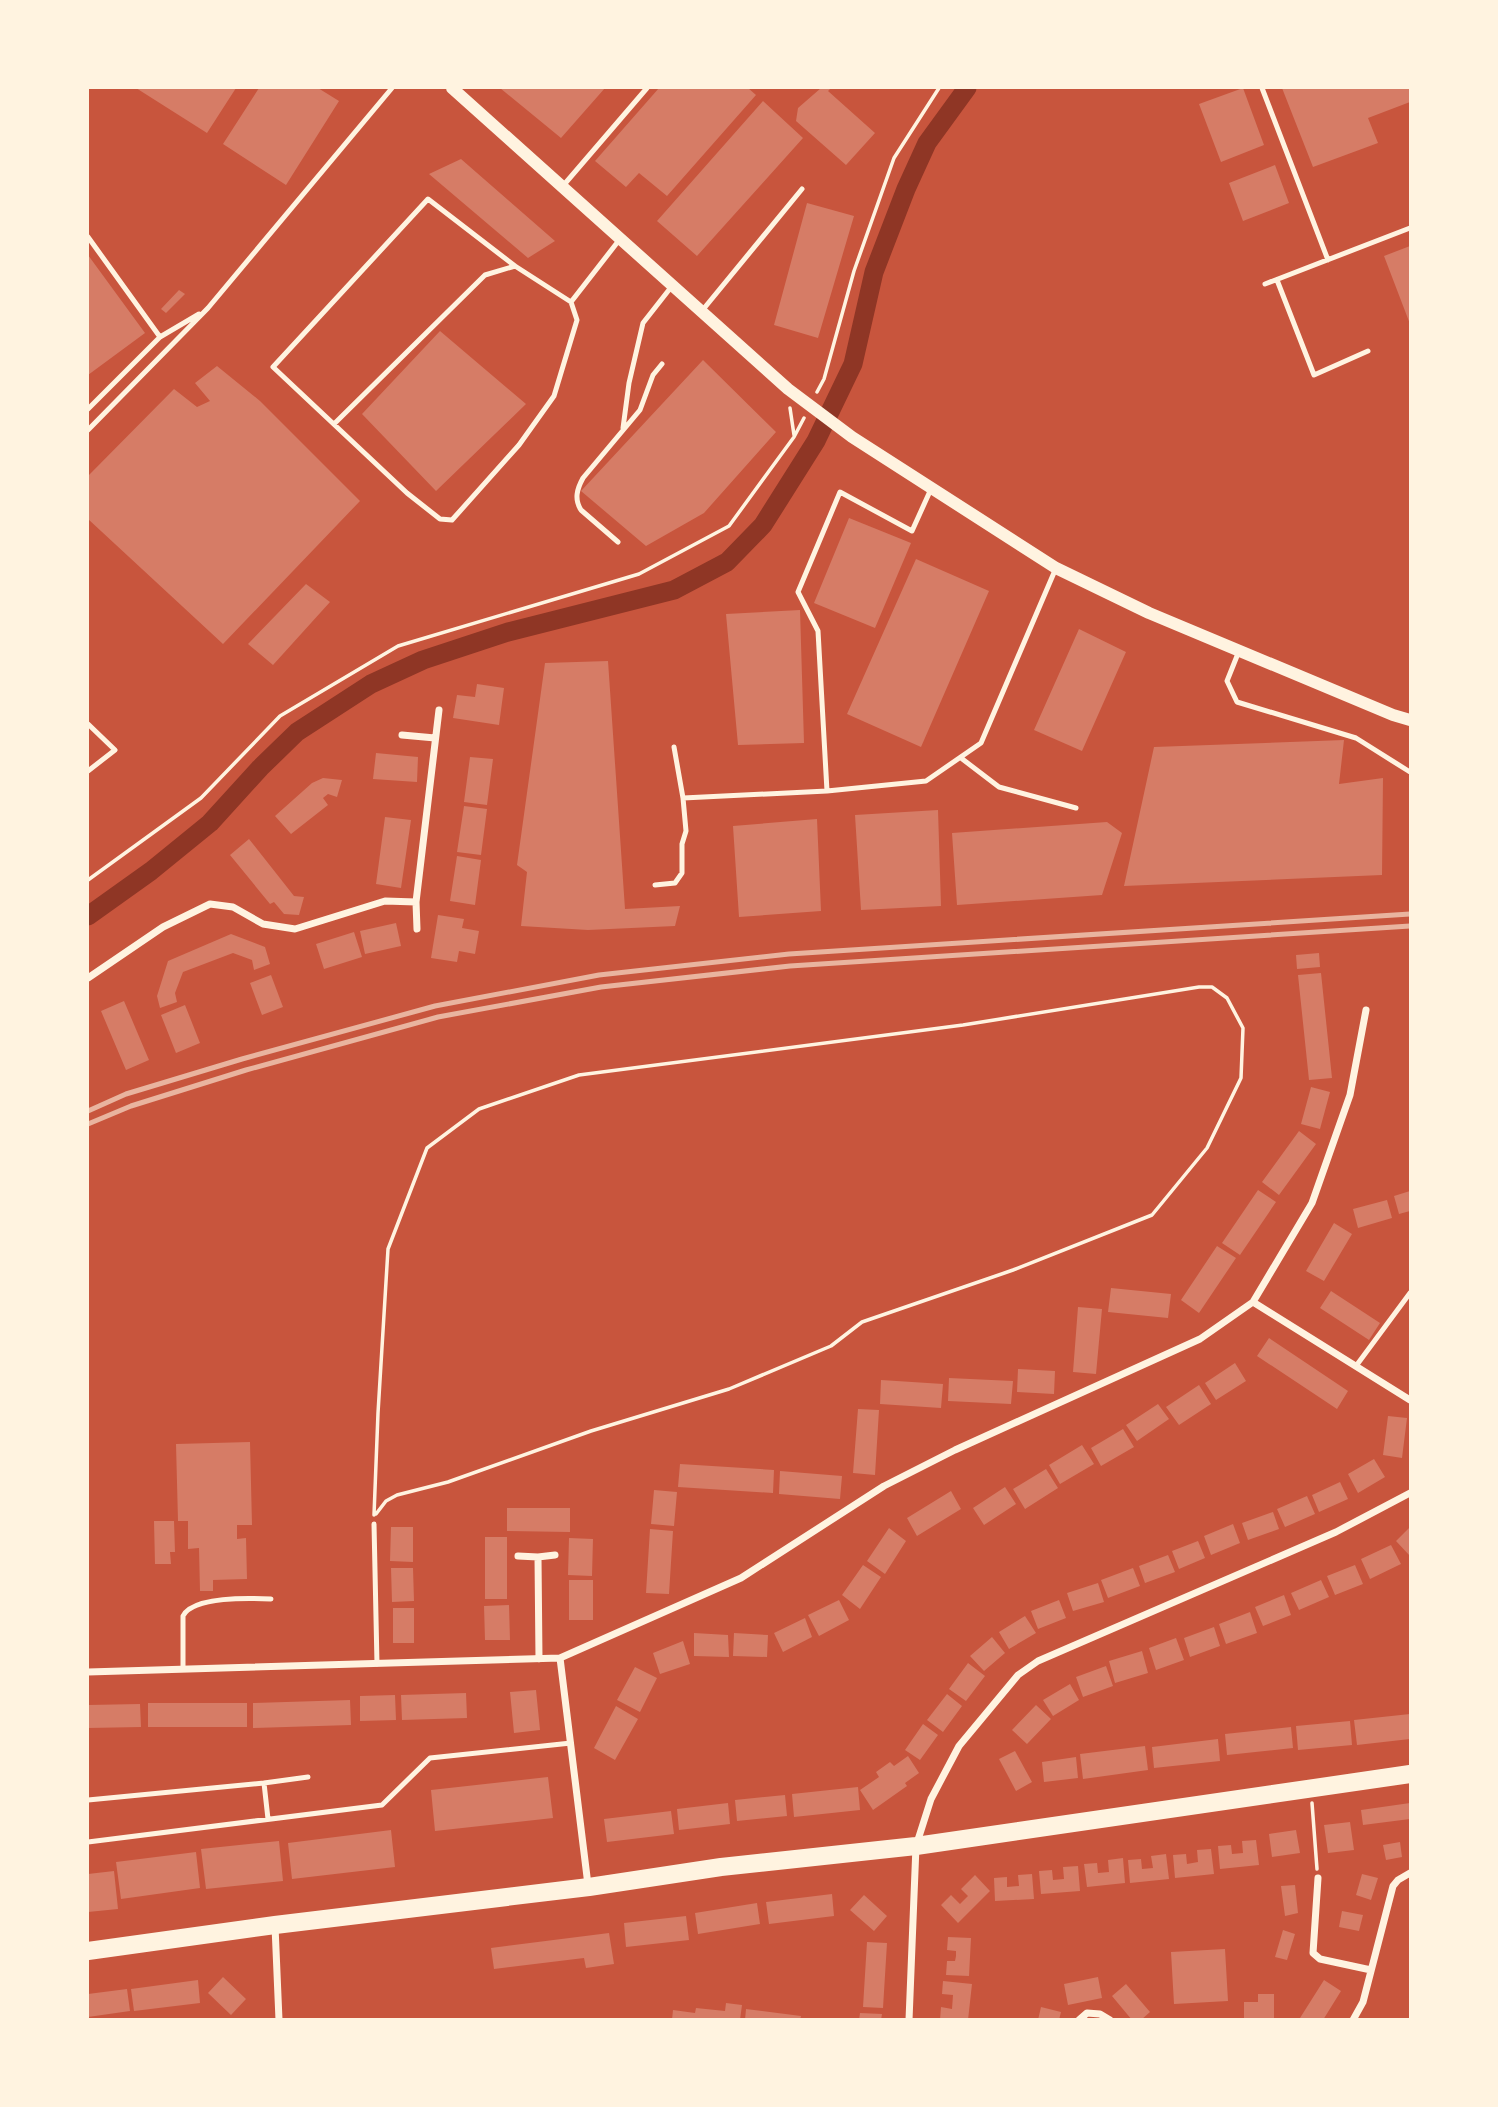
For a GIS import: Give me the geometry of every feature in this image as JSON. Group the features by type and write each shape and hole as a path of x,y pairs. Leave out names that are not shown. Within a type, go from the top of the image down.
{"highway":[{"path":"88,1951 589,1887 721,1867 916,1846 1410,1774"}],"street":[{"path":"452,88 788,389 852,437 1056,568 1149,613 1410,720"},
{"path":"417,929 416,902 439,710"},
{"path":"402,735 435,738"},
{"path":"88,978 163,928 210,904 233,907 263,924 295,929 385,901 416,902"},
{"path":"88,1672 560,1658 741,1578 884,1486 956,1450 1200,1339 1253,1302 1312,1203 1350,1094 1366,1010"},
{"path":"1253,1302 1410,1400"},
{"path":"909,2020 916,1846 931,1799 959,1746 1018,1675 1038,1661 1336,1532 1410,1493"},
{"path":"518,1556 555,1555"},
{"path":"538,1557 539,1659"},
{"path":"560,1658 589,1887"},
{"path":"1353,2020 1363,2001 1393,1886 1410,1873"},
{"path":"1318,1878 1313,1953 1320,1959 1371,1970"},
{"path":"275,1925 279,2020"},
{"path":"1079,2020 1087,2013 1100,2014 1110,2020"}],"lane":[{"path":"88,430 208,308 392,88"},
{"path":"562,187 646,88"},
{"path":"1262,88 1328,260"},
{"path":"701,312 803,189"},
{"path":"428,198 515,266 571,302 576,320 554,396 519,445 452,520 440,519 423,506 272,367 428,198"},
{"path":"1265,284 1410,228"},
{"path":"88,237 160,337"},
{"path":"571,302 620,239"},
{"path":"334,424 485,275 515,266"},
{"path":"1276,280 1314,375 1368,351"},
{"path":"622,431 627,394 643,323 672,286"},
{"path":"88,409 160,337 208,308"},
{"path":"618,542 581,510 577,504 579,486 640,410 653,375 662,363"},
{"path":"827,791 818,631 798,592 840,492 912,531 931,489"},
{"path":"683,798 827,791 926,781 981,743 1056,568"},
{"path":"1239,651 1227,681 1237,702 1356,738 1410,772"},
{"path":"88,724 115,750 88,771"},
{"path":"655,885 676,883 682,873 682,844 686,831 674,747"},
{"path":"961,758 999,787 1076,808"},
{"path":"1356,1366 1410,1293"},
{"path":"374,1524 377,1664"},
{"path":"183,1669 183,1616 186,1611 197,1604 245,1597 271,1599"},
{"path":"88,1842 382,1805 429,1758 571,1743"},
{"path":"88,1800 308,1777"},
{"path":"264,1783 268,1819"}],"path":[{"path":"812,402 824,379 854,271 894,158 939,88"},
{"path":"788,389 794,437"},
{"path":"88,880 201,798 280,716 398,646 639,575 729,526 794,437 806,414"},
{"path":"1199,987 1212,987 1227,998 1243,1028 1241,1078 1207,1148 1152,1215 1013,1270 862,1322 831,1346 729,1389 571,1437 448,1482 397,1495 379,1507 374,1517 388,1249 427,1149 480,1110 579,1075 962,1025 1199,987"},
{"path":"1311,1787 1318,1878"}],"building":[{"path":"136,88 236,88 207,133"},
{"path":"259,88 318,88 339,101 286,185 223,144"},
{"path":"500,88 605,88 561,138"},
{"path":"659,88 748,88 756,95 667,196 639,173 626,187 595,161"},
{"path":"821,88 831,88 828,91 875,133 846,165 796,121 798,108"},
{"path":"1243,88 1264,145 1221,162 1199,104"},
{"path":"1282,88 1410,88 1410,102 1368,118 1378,143 1313,167"},
{"path":"763,101 803,138 697,256 657,221"},
{"path":"461,159 555,241 528,258 429,174"},
{"path":"1275,165 1289,203 1243,221 1229,183"},
{"path":"807,203 854,216 818,338 774,325"},
{"path":"1410,246 1410,324 1384,256"},
{"path":"88,255 145,333 88,375"},
{"path":"179,290 185,294 166,313 161,309"},
{"path":"440,331 526,404 436,491 362,414"},
{"path":"703,360 776,432 704,513 646,546 581,491"},
{"path":"217,366 260,401 360,501 223,644 88,519 88,476 174,389 197,407 210,401 195,383"},
{"path":"849,518 911,543 875,628 814,603"},
{"path":"916,559 989,591 921,747 847,714"},
{"path":"306,584 330,602 273,665 248,644"},
{"path":"800,610 804,743 738,745 726,614"},
{"path":"1079,629 1126,652 1082,751 1034,730"},
{"path":"608,661 625,909 680,906 675,926 588,930 521,926 527,872 517,865 545,663"},
{"path":"477,684 504,688 499,725 453,718 457,695 475,697"},
{"path":"1344,740 1339,784 1383,778 1382,875 1124,886 1154,747"},
{"path":"376,753 418,757 417,782 373,779"},
{"path":"470,757 493,759 487,805 464,802"},
{"path":"323,778 342,780 337,797 328,794 323,798 328,805 291,834 275,816 312,783"},
{"path":"464,806 487,809 481,855 457,852"},
{"path":"938,810 941,906 861,910 855,815"},
{"path":"385,817 411,820 401,888 376,884"},
{"path":"817,819 821,911 739,917 733,826"},
{"path":"1107,822 1122,833 1102,895 957,905 952,833"},
{"path":"249,839 294,896 304,897 299,915 284,914 274,902 270,904 230,855"},
{"path":"457,856 481,860 475,905 450,901"},
{"path":"438,915 464,919 462,928 479,931 475,954 459,951 457,962 431,958"},
{"path":"396,923 401,946 365,954 360,931"},
{"path":"354,932 362,957 324,969 316,944"},
{"path":"231,934 265,947 270,964 254,970 252,960 233,953 183,972 175,993 177,1002 160,1008 157,996 168,961"},
{"path":"1319,953 1320,967 1297,969 1296,955"},
{"path":"1321,973 1332,1078 1309,1080 1298,975"},
{"path":"271,975 283,1007 262,1015 250,983"},
{"path":"124,1001 149,1060 126,1070 101,1011"},
{"path":"185,1005 200,1043 176,1053 161,1015"},
{"path":"1311,1087 1330,1092 1320,1129 1301,1124"},
{"path":"1299,1131 1316,1144 1279,1195 1262,1182"},
{"path":"1258,1190 1276,1202 1240,1255 1222,1243"},
{"path":"1410,1191 1410,1211 1399,1214 1394,1196"},
{"path":"1387,1200 1392,1218 1358,1228 1353,1209"},
{"path":"1334,1223 1352,1234 1324,1281 1306,1271"},
{"path":"1217,1246 1236,1258 1199,1313 1181,1300"},
{"path":"1111,1288 1171,1294 1168,1318 1108,1312"},
{"path":"1331,1291 1380,1323 1369,1340 1320,1308"},
{"path":"1078,1307 1102,1309 1096,1374 1073,1372"},
{"path":"1269,1338 1348,1391 1337,1409 1257,1356"},
{"path":"1235,1363 1246,1381 1216,1400 1205,1383"},
{"path":"1018,1369 1055,1371 1054,1394 1017,1392"},
{"path":"949,1378 1013,1381 1011,1404 948,1401"},
{"path":"881,1380 943,1384 941,1408 880,1404"},
{"path":"1199,1385 1211,1404 1179,1425 1166,1407"},
{"path":"1158,1404 1169,1419 1137,1441 1126,1425"},
{"path":"858,1409 879,1410 875,1475 853,1473"},
{"path":"1388,1416 1407,1418 1402,1458 1383,1455"},
{"path":"1123,1429 1134,1447 1101,1466 1091,1448"},
{"path":"250,1442 252,1525 237,1525 237,1539 246,1538 247,1579 213,1580 213,1591 200,1591 199,1548 188,1549 188,1521 178,1521 176,1444"},
{"path":"1082,1445 1094,1464 1060,1484 1049,1465"},
{"path":"1374,1459 1385,1477 1358,1493 1348,1474"},
{"path":"680,1464 774,1470 773,1493 678,1487"},
{"path":"1046,1469 1058,1488 1025,1509 1013,1489"},
{"path":"780,1471 842,1476 840,1499 779,1494"},
{"path":"1340,1482 1348,1499 1319,1512 1312,1495"},
{"path":"1005,1487 1016,1504 984,1525 973,1508"},
{"path":"654,1490 677,1492 674,1526 651,1524"},
{"path":"951,1491 961,1509 917,1536 907,1518"},
{"path":"1307,1496 1315,1514 1285,1527 1277,1509"},
{"path":"507,1508 570,1508 570,1532 507,1531"},
{"path":"1273,1512 1279,1529 1248,1540 1242,1523"},
{"path":"154,1521 174,1521 175,1552 170,1552 171,1564 155,1564"},
{"path":"1233,1524 1240,1543 1211,1555 1204,1536"},
{"path":"391,1527 413,1527 413,1562 390,1561"},
{"path":"1410,1527 1410,1556 1396,1541"},
{"path":"889,1528 906,1541 885,1574 867,1561"},
{"path":"650,1529 673,1531 669,1594 646,1593"},
{"path":"485,1537 507,1537 507,1599 485,1599"},
{"path":"569,1538 593,1539 592,1576 568,1575"},
{"path":"1198,1541 1205,1558 1179,1569 1172,1551"},
{"path":"1391,1545 1401,1564 1370,1579 1361,1559"},
{"path":"1168,1555 1175,1572 1145,1583 1139,1566"},
{"path":"863,1565 881,1577 860,1609 842,1595"},
{"path":"1355,1565 1363,1584 1335,1595 1327,1576"},
{"path":"391,1568 413,1568 414,1601 392,1602"},
{"path":"1133,1568 1140,1586 1108,1598 1101,1580"},
{"path":"569,1580 593,1580 593,1620 569,1620"},
{"path":"1321,1580 1329,1597 1299,1610 1291,1593"},
{"path":"1098,1583 1104,1602 1073,1611 1067,1593"},
{"path":"1284,1595 1291,1615 1263,1626 1255,1607"},
{"path":"839,1600 849,1620 819,1636 808,1615"},
{"path":"1059,1600 1066,1618 1038,1629 1031,1611"},
{"path":"509,1605 510,1640 485,1640 484,1606"},
{"path":"393,1608 414,1608 414,1643 393,1643"},
{"path":"1250,1612 1257,1633 1226,1644 1219,1624"},
{"path":"1025,1616 1036,1633 1009,1649 999,1632"},
{"path":"805,1618 812,1637 783,1652 774,1633"},
{"path":"1214,1627 1220,1646 1190,1657 1184,1638"},
{"path":"694,1633 728,1635 729,1657 694,1656"},
{"path":"734,1633 768,1635 767,1657 733,1656"},
{"path":"992,1637 1005,1653 984,1671 970,1656"},
{"path":"1176,1638 1184,1660 1156,1670 1149,1648"},
{"path":"683,1641 690,1664 660,1674 653,1653"},
{"path":"1142,1651 1148,1673 1115,1683 1109,1661"},
{"path":"968,1663 985,1676 966,1701 949,1689"},
{"path":"1106,1666 1113,1686 1083,1697 1076,1677"},
{"path":"635,1667 657,1678 640,1712 617,1700"},
{"path":"1070,1684 1079,1700 1053,1716 1043,1700"},
{"path":"536,1690 540,1730 514,1733 510,1692"},
{"path":"466,1693 467,1718 402,1720 401,1695"},
{"path":"947,1694 962,1706 943,1732 927,1720"},
{"path":"395,1695 396,1720 360,1721 360,1696"},
{"path":"350,1700 351,1725 253,1728 253,1703"},
{"path":"148,1703 247,1703 247,1727 148,1727"},
{"path":"140,1704 141,1727 88,1728 88,1705"},
{"path":"1036,1705 1051,1719 1027,1744 1012,1730"},
{"path":"616,1706 638,1719 615,1760 594,1748"},
{"path":"1410,1714 1410,1739 1357,1745 1354,1720"},
{"path":"1350,1721 1352,1745 1298,1750 1296,1726"},
{"path":"923,1724 938,1735 920,1760 905,1750"},
{"path":"1291,1727 1293,1748 1227,1755 1225,1734"},
{"path":"1218,1739 1220,1761 1154,1768 1152,1747"},
{"path":"1145,1746 1148,1770 1083,1779 1080,1754"},
{"path":"1015,1751 1032,1782 1016,1791 999,1759"},
{"path":"908,1756 919,1773 905,1783 907,1786 873,1810 860,1790 879,1777 876,1772 890,1762 894,1766"},
{"path":"1076,1757 1078,1778 1044,1782 1042,1762"},
{"path":"548,1777 553,1818 435,1831 431,1790"},
{"path":"858,1787 860,1810 794,1817 792,1794"},
{"path":"785,1795 787,1816 737,1821 735,1800"},
{"path":"728,1803 730,1824 679,1830 677,1809"},
{"path":"1410,1803 1410,1819 1363,1825 1361,1810"},
{"path":"671,1811 674,1834 607,1842 604,1819"},
{"path":"1350,1822 1354,1850 1328,1853 1324,1825"},
{"path":"391,1830 395,1867 292,1879 288,1843"},
{"path":"1296,1830 1300,1853 1272,1857 1269,1834"},
{"path":"1256,1840 1259,1865 1220,1869 1218,1846 1231,1845 1232,1854 1243,1853 1242,1841"},
{"path":"279,1841 283,1881 206,1889 201,1849"},
{"path":"1400,1842 1402,1857 1386,1860 1383,1845"},
{"path":"1211,1849 1214,1874 1175,1878 1173,1855 1186,1854 1187,1864 1198,1862 1197,1850"},
{"path":"196,1852 200,1888 121,1899 116,1862"},
{"path":"1166,1854 1169,1879 1130,1883 1128,1860 1141,1859 1142,1869 1153,1868 1151,1856"},
{"path":"1123,1858 1125,1883 1087,1887 1084,1864 1097,1863 1098,1873 1109,1872 1108,1860"},
{"path":"1078,1866 1080,1891 1041,1894 1039,1871 1052,1870 1053,1880 1064,1879 1063,1867"},
{"path":"114,1871 118,1909 88,1912 88,1874"},
{"path":"1032,1874 1034,1899 995,1901 994,1878 1007,1877 1007,1887 1019,1886 1018,1875"},
{"path":"1362,1874 1378,1878 1371,1900 1356,1895"},
{"path":"975,1875 990,1891 958,1923 941,1905 951,1895 960,1904 968,1896 961,1889"},
{"path":"1295,1885 1298,1913 1285,1916 1281,1886"},
{"path":"832,1894 834,1916 769,1924 766,1902"},
{"path":"864,1895 887,1916 874,1931 850,1910"},
{"path":"757,1903 760,1924 698,1934 695,1913"},
{"path":"1342,1911 1363,1915 1359,1931 1339,1927"},
{"path":"686,1916 689,1940 626,1947 624,1923"},
{"path":"1283,1930 1295,1934 1287,1960 1275,1957"},
{"path":"609,1933 614,1964 586,1968 584,1958 494,1969 491,1948"},
{"path":"948,1937 971,1938 969,1976 946,1975 947,1961 955,1961 956,1956 956,1951 947,1950"},
{"path":"867,1942 887,1943 883,2008 863,2007"},
{"path":"1225,1949 1228,2001 1174,2004 1171,1952"},
{"path":"223,1977 246,1999 231,2015 208,1993"},
{"path":"1098,1977 1102,1998 1068,2005 1064,1984"},
{"path":"198,1980 200,2003 134,2011 131,1989"},
{"path":"1324,1980 1341,1991 1323,2020 1302,2020 1300,2018"},
{"path":"943,1981 972,1984 968,2020 940,2020 941,2007 952,2009 953,1995 942,1994"},
{"path":"1126,1984 1150,2012 1141,2020 1132,2020 1112,1996"},
{"path":"127,1989 130,2011 88,2017 88,1994"},
{"path":"1258,1994 1274,1994 1274,2020 1244,2020 1244,2002 1258,2002"},
{"path":"726,2003 742,2005 740,2020 672,2020 673,2010 695,2013 696,2008 725,2011"},
{"path":"1041,2007 1061,2012 1059,2020 1038,2020"},
{"path":"746,2009 801,2016 800,2020 745,2020"},
{"path":"860,2013 882,2014 881,2020 859,2020"}],"waterway":[{"path":"88,916 151,871 210,823 297,732 371,684 423,660 508,632 674,590 727,562 763,525 816,441 853,364 874,272 906,189 927,143 967,88"}],"railway":[{"path":"88,1111 126,1094 435,1006 599,975 789,954 1410,914"},
{"path":"88,1124 131,1106 246,1070 438,1017 601,987 790,966 1410,926"}]}
